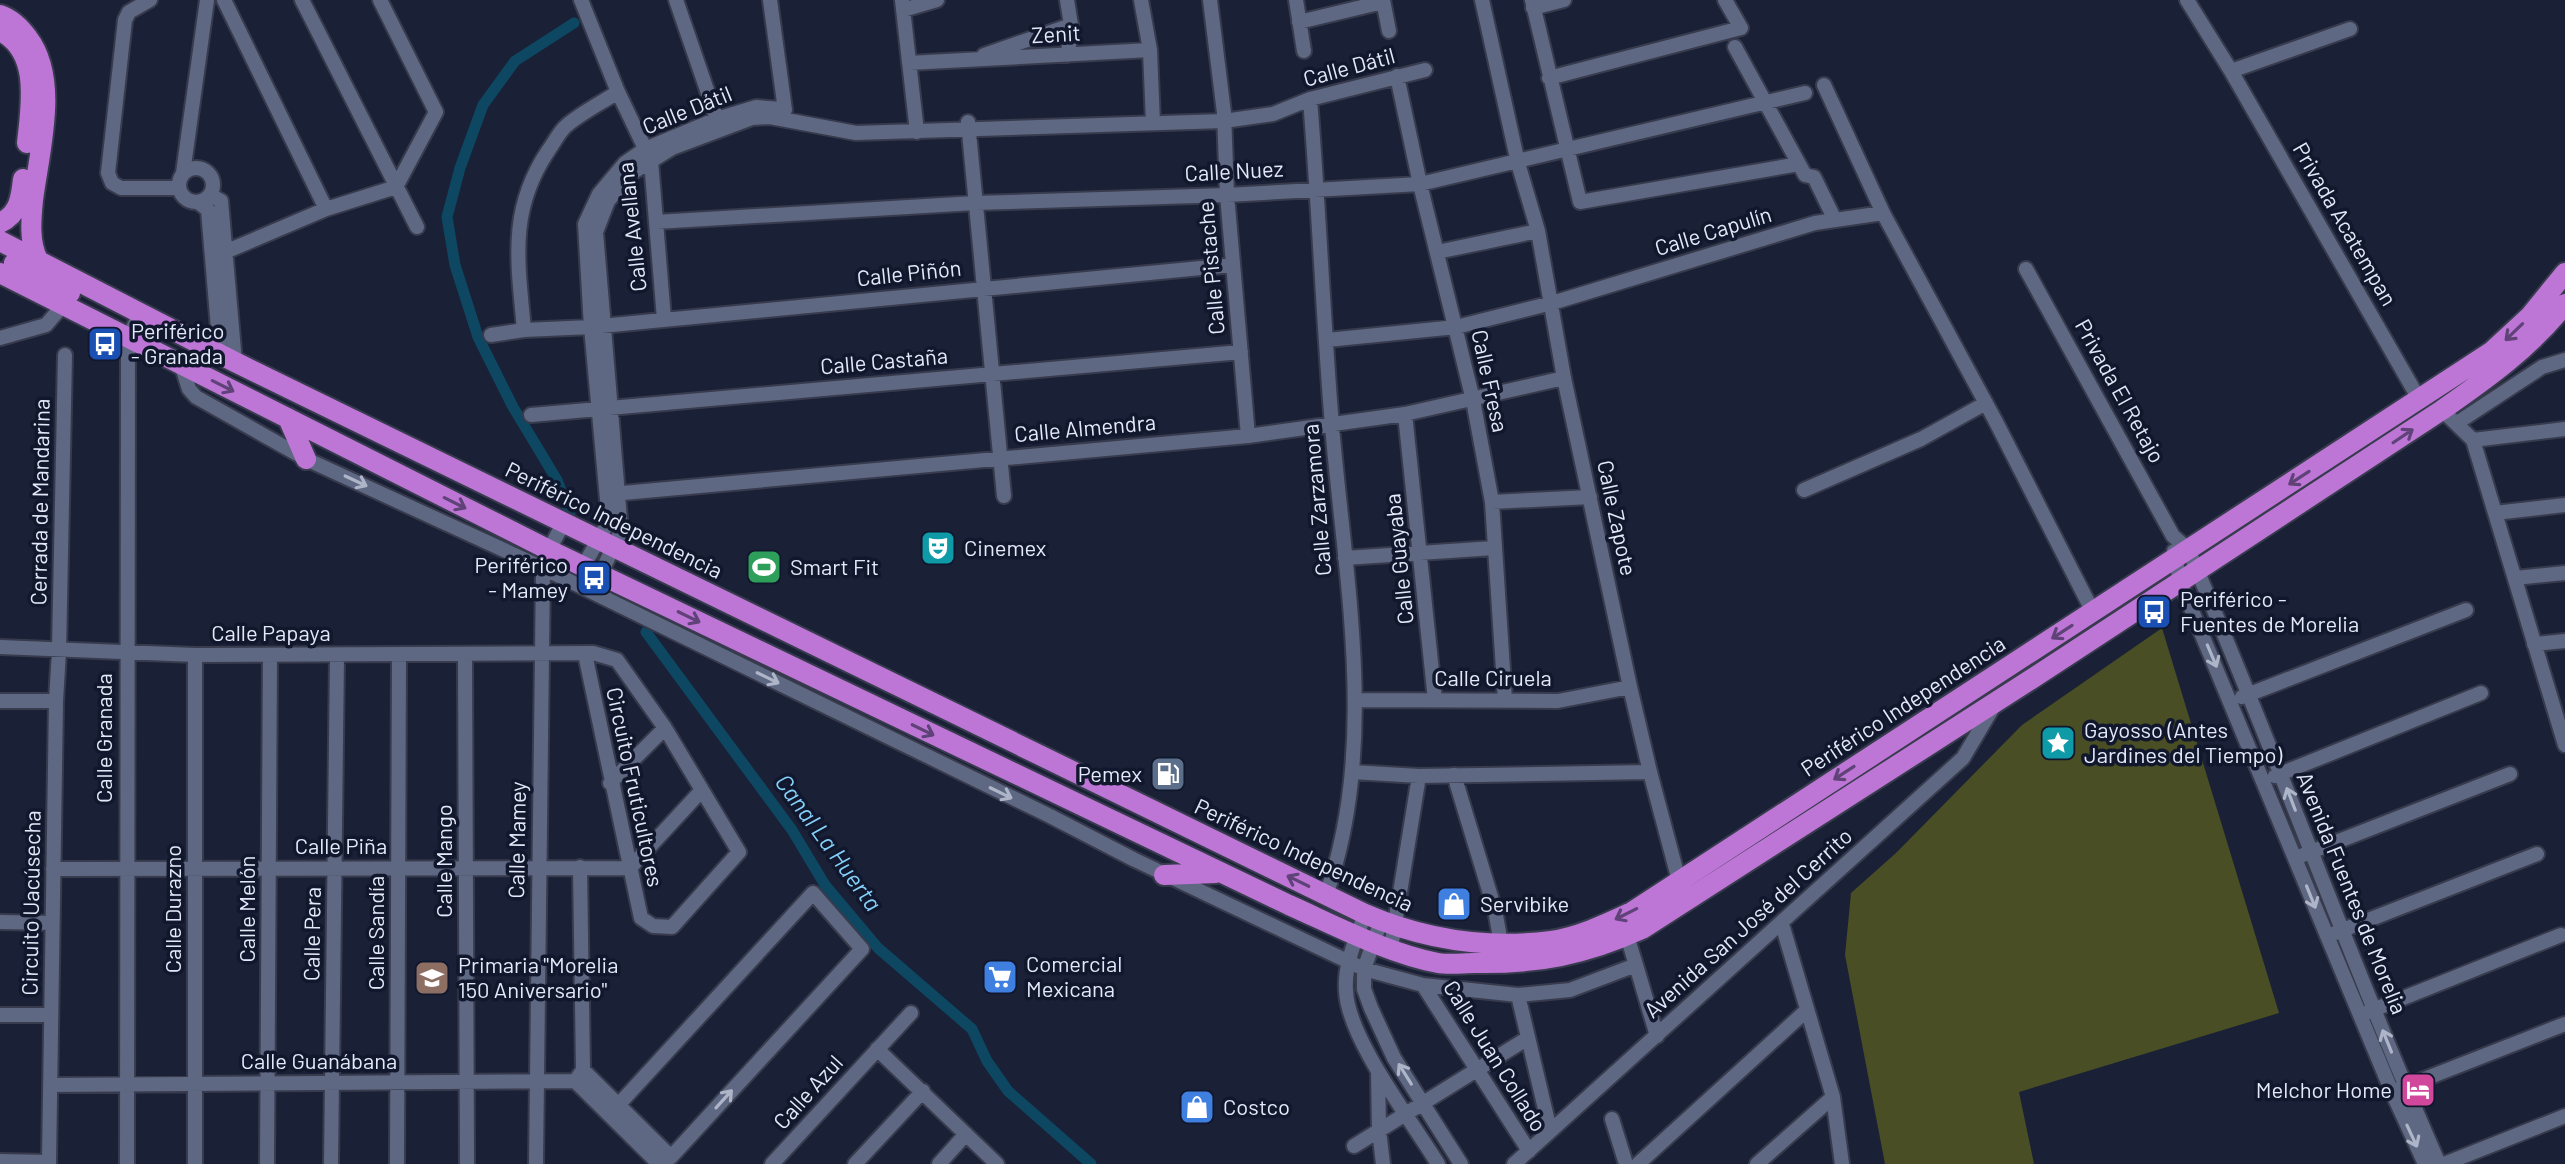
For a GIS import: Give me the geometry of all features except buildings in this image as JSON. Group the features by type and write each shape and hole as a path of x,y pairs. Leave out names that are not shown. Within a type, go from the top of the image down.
{"highway":[{"path":"0,15 9,18 21,29 34,46 42,66 46,96 31,214 32,249 38,260"},
{"path":"0,31 18,46 27,60 31,84 21,199 10,219 0,223"},
{"name":"Periférico Independencia","path":"0,241 227,357 1326,895 1381,920 1440,939 1501,943 1552,941 1594,929 1632,912 2093,612 2178,548 2491,352 2511,336 2565,273"},
{"path":"0,256 79,297 136,312"},
{"name":"Periférico Independencia","path":"0,273 288,418 546,559 592,571 1222,873 1374,942 1438,963 1510,964 1555,959 1591,950 1642,929 2189,577 2449,416 2542,332 2565,304"},
{"path":"288,418 306,459"},
{"path":"1164,875 1222,873"}],"street":[{"path":"150,0 129,12 125,20 108,173 112,183 121,188 180,180 193,167 209,173 214,184 204,198"},
{"path":"207,0 180,180 183,197 221,201 225,252 220,270"},
{"path":"224,0 326,209"},
{"path":"302,0 417,227"},
{"path":"225,252 326,209 396,187 436,112 380,0"},
{"name":"Calle Avellana","path":"581,0 618,92 648,155 664,319"},
{"path":"676,0 719,125"},
{"path":"770,0 785,110"},
{"path":"916,128 903,5 937,0"},
{"path":"1067,0 1071,25 1068,55"},
{"path":"1141,0 1150,50 1153,120"},
{"name":"Calle Pistache","path":"1210,0 1228,117 1227,195 1248,436"},
{"path":"1296,0 1304,51"},
{"name":"Calle Zapote","path":"1482,0 1518,163 1538,231 1564,378 1630,687 1679,881"},
{"path":"1564,0 1532,4 1580,202 1799,164"},
{"path":"1549,78 1741,28 1725,0"},
{"name":"Privada Acatempan","path":"2187,0 2419,399"},
{"path":"1299,22 1383,1 1389,31"},
{"name":"Zenit","path":"965,61 1071,25"},
{"path":"2231,71 2350,29"},
{"path":"1735,47 1805,175 1814,177 1835,220"},
{"name":"Zenit","path":"909,63 1150,50"},
{"name":"Calle Dátil","path":"719,125 770,117 856,133 1273,114 1310,99 1425,70"},
{"name":"Calle Fresa","path":"1397,76 1473,400 1492,502 1505,700"},
{"path":"1824,85 1883,213 1995,420 2093,612"},
{"path":"524,330 518,231 524,198 540,163 565,127 618,92"},
{"name":"Calle Nuez","path":"656,222 975,203 1227,195 1420,184 1805,93"},
{"name":"Calle Zarzamora","path":"1310,99 1332,425 1355,700 1352,772 1341,846 1326,895"},
{"name":"Calle Dátil","path":"592,571 607,542 621,531 612,494 597,326 596,232 608,201 648,155 672,148 756,107 865,126 916,128"},
{"path":"968,126 1004,496"},
{"path":"204,198 220,270 227,357"},
{"name":"Calle Capulín","path":"1327,340 1456,327 1552,303 1815,223 1883,213"},
{"path":"1437,252 1538,231"},
{"name":"Calle Piñón","path":"491,335 1232,265"},
{"name":"Privada El Retajo","path":"2026,269 2178,548"},
{"path":"0,338 46,325 63,305"},
{"name":"Calle Granada","path":"127,1164 128,338 136,312"},
{"name":"Calle Castaña","path":"531,415 1241,352"},
{"name":"Cerrada de Mandarina","path":"56,701 65,355"},
{"path":"2565,360 2542,367 2449,416 2473,440 2534,644 2560,710 2565,745"},
{"path":"181,364 189,389 196,397 306,459 546,559 1164,875 1364,969 1423,985 1518,995 1570,990 1636,965"},
{"name":"Calle Almendra","path":"612,494 1248,436 1405,414 1564,378"},
{"path":"1804,490 1921,439 1986,403"},
{"name":"Calle Guayaba","path":"1405,414 1435,700"},
{"path":"2473,440 2565,429"},
{"path":"1492,502 1590,497"},
{"path":"2495,513 2565,505"},
{"name":"Calle Mamey","path":"536,1164 541,655 546,559 564,522"},
{"path":"1345,558 1494,548"},
{"name":"Avenida Fuentes de Morelia","path":"2178,548 2231,702 2296,858 2334,933 2425,1164"},
{"path":"2515,578 2565,573"},
{"name":"Avenida Fuentes de Morelia","path":"2189,577 2249,694 2312,852 2334,933"},
{"path":"2231,702 2466,610"},
{"path":"2534,644 2565,641"},
{"name":"Calle Papaya","path":"0,647 195,655 566,655"},
{"name":"Calle Mango","path":"465,654 467,1164"},
{"name":"Circuito Fruticultores","path":"566,655 585,654 617,660 665,728 739,852 672,927 653,926 641,918 585,654"},
{"name":"Calle Durazno","path":"195,655 195,1164"},
{"name":"Calle Melón","path":"267,1164 270,655"},
{"name":"Calle Sandía","path":"397,1164 399,655"},
{"name":"Calle Pera","path":"331,1164 337,656"},
{"name":"Calle Ciruela","path":"1355,700 1558,701 1630,687"},
{"path":"2263,780 2481,693"},
{"path":"0,701 56,701"},
{"name":"Circuito Uacúsecha","path":"49,1162 56,701"},
{"name":"Avenida San José del Cerrito","path":"1514,1164 1963,758 1996,703"},
{"path":"610,783 665,728"},
{"path":"1352,772 1419,776 1650,772"},
{"path":"2296,858 2510,774"},
{"path":"1454,775 1495,910 1501,943"},
{"path":"1419,776 1381,920 1364,969 1364,989 1394,1058 1461,1164"},
{"path":"630,868 702,790"},
{"path":"1040,811 1050,790"},
{"path":"2334,933 2537,854"},
{"path":"580,867 579,1076 615,1110 671,1157 862,949 813,893 615,1110"},
{"name":"Calle Piña","path":"53,869 630,868"},
{"path":"1381,920 1374,942 1348,961 1345,988 1350,1018 1378,1071 1438,1164"},
{"path":"0,922 52,923"},
{"path":"1782,924 1833,1097 1842,1164"},
{"path":"2367,1012 2561,935"},
{"path":"1627,936 1657,1036"},
{"name":"Calle Juan Collado","path":"1423,985 1529,1151"},
{"path":"1518,995 1550,1130"},
{"path":"1638,1164 1807,1010"},
{"name":"Calle Azul","path":"772,1164 911,1013"},
{"path":"0,1015 51,1015"},
{"path":"2398,1089 2565,1024"},
{"path":"1354,1146 1528,1038"},
{"path":"877,1049 996,1164"},
{"path":"1378,1071 1383,1164"},
{"name":"Calle Guanábana","path":"50,1085 466,1083 579,1076"},
{"name":"Avenida Fuentes de Morelia","path":"2398,1089 2441,1164"},
{"path":"855,1164 923,1091"},
{"path":"1757,1164 1833,1097"},
{"path":"2441,1164 2565,1116"},
{"path":"1612,1119 1626,1164"},
{"path":"939,1164 966,1134"},
{"path":"0,1161 49,1162"}],"green space":[{"path":"2162,628 2279,1013 2019,1092 2034,1164 1885,1164 1845,955 1851,893 1896,853 2022,725"}],"waterway":[{"name":"Canal La Huerta","path":"570,514 557,480 513,407 478,337 455,265 447,217 460,168 483,105 515,61 574,23"},
{"name":"Canal La Huerta","path":"646,632 792,830 825,885 878,948 972,1029 987,1061 1008,1091 1091,1164"}],"place":[{"name":"Periférico - Granada","path":"105,344"},
{"name":"Cinemex","path":"938,548"},
{"name":"Smart Fit","path":"764,567"},
{"name":"Periférico - Mamey","path":"594,578"},
{"name":"Periférico - Fuentes de Morelia","path":"2154,612"},
{"name":"Gayosso (Antes Jardines del Tiempo)","path":"2058,743"},
{"name":"Pemex","path":"1168,774"},
{"name":"Servibike","path":"1454,904"},
{"name":"Comercial Mexicana","path":"1000,977"},
{"name":"Primaria \"Morelia 150 Aniversario\"","path":"432,978"},
{"name":"Melchor Home","path":"2418,1090"},
{"name":"Costco","path":"1197,1107"}]}
